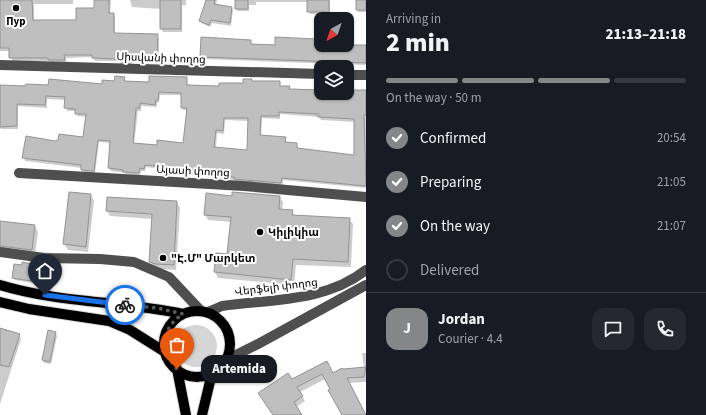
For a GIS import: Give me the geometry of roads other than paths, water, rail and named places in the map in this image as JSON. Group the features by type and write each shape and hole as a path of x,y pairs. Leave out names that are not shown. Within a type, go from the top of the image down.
{"main road":[{"path":"0,285 45,295 157,308 183,314 204,312 217,317 228,332 229,351 226,360 212,373 194,376 177,369 165,352 130,330 109,321 29,310 0,302"},
{"path":"165,352 165,338 169,326 183,314"},
{"path":"177,369 186,415"},
{"path":"202,415 212,373"}],"street":[{"name":"Սիսվանի փողոց","path":"0,65 314,74"},
{"path":"354,74 366,75"},
{"name":"Այասի փողոց","path":"18,173 244,186 366,197"},
{"path":"0,252 44,258 100,259 134,262 169,277 204,312"},
{"name":"Վերֆելի փողոց","path":"204,312 222,306 318,294 344,285 366,270"},
{"path":"226,360 366,285"}],"place":[{"name":"Пур","path":"16,8"},
{"name":"Կիլիկիա","path":"260,232"},
{"name":"\"Է.Մ\" Մարկետ","path":"163,258"},
{"name":"Artemida","path":"177,369"}]}
